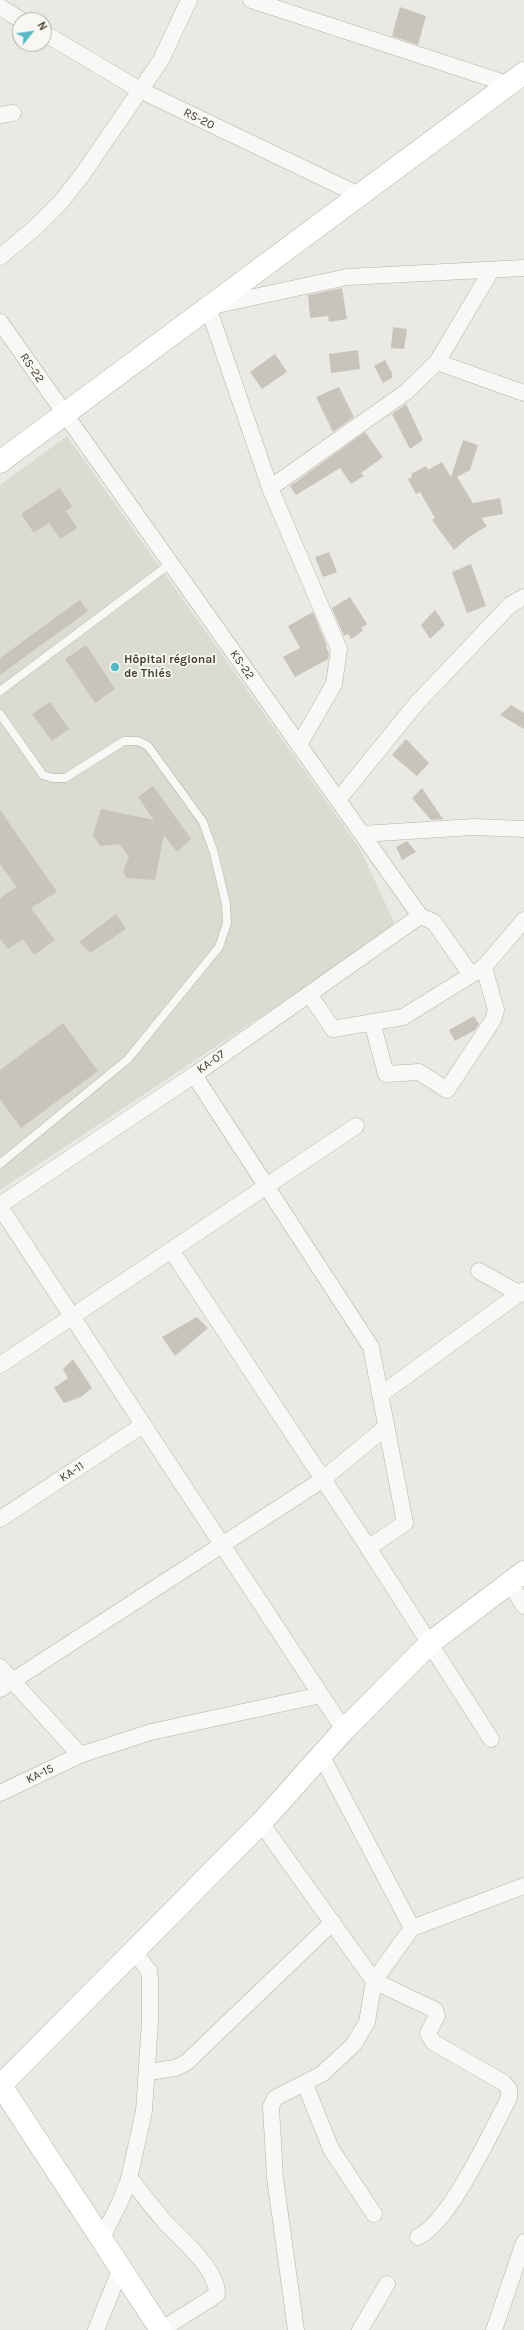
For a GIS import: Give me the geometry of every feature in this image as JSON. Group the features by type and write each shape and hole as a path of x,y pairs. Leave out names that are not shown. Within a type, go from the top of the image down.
{"main road":[{"path":"0,462 516,78"},
{"path":"161,2330 102,2238 0,2085 261,1823 344,1730 430,1643 517,1578"}],"street":[{"path":"0,257 37,226 60,203 108,139 161,60 189,0"},
{"path":"251,0 516,78"},
{"path":"0,7 12,14"},
{"name":"RS-20","path":"52,38 140,90 359,195"},
{"path":"299,746 334,684 339,649 270,488 208,307 347,277 491,271 524,268"},
{"path":"270,488 406,392 437,362 491,271"},
{"name":"RS-22","path":"0,322 64,415"},
{"path":"437,362 524,393"},
{"name":"KS-22","path":"64,415 420,916"},
{"path":"338,800 416,704 510,605 524,597"},
{"path":"362,834 473,827 524,830"},
{"path":"372,1022 386,1074 419,1072 447,1090 494,1020 496,1010 477,971 434,922 420,916"},
{"name":"KA-07","path":"0,1206 194,1075 420,916"},
{"path":"309,994 333,1029 403,1017 477,971 524,920"},
{"path":"194,1075 371,1347 405,1523 368,1548"},
{"path":"0,1364 356,1126"},
{"path":"0,1206 344,1730"},
{"path":"171,1250 368,1548 491,1739"},
{"path":"380,1395 522,1292 479,1271"},
{"name":"KA-11","path":"0,1519 144,1425"},
{"path":"6,1685 322,1480 386,1427"},
{"path":"517,1578 524,1606"},
{"path":"0,1667 6,1685 80,1755"},
{"name":"KA-15","path":"0,1793 80,1755 151,1732 321,1695"},
{"path":"321,1755 412,1928"},
{"path":"261,1823 374,1981 435,2010 437,2016 428,2032 433,2042 504,2083 509,2089 509,2098 452,2203 428,2233 418,2238"},
{"path":"296,2330 275,2178 271,2107 275,2098 306,2084 333,2066 354,2044 367,2022 374,1981 412,1928 524,1886"},
{"path":"148,2072 176,2068 187,2062 333,1922"},
{"path":"102,2238 120,2202 129,2177 144,2111 148,2072 150,2021 149,1971 134,1951"},
{"path":"306,2084 331,2149 374,2214"},
{"path":"129,2177 165,2222 201,2259 217,2286 217,2294 210,2300 161,2330"},
{"path":"494,2330 524,2242"},
{"path":"96,2330 121,2268"},
{"path":"360,2330 387,2284"}],"lane":[{"path":"0,690 170,564"},
{"path":"0,714 44,775 53,778 65,778 124,741 138,741 148,746 203,822 214,853 226,904 227,923 219,947 128,1059 0,1164"}],"shaded area":[{"name":"Hôpital régional de Thiés","path":"67,436 360,849 394,922 385,934 0,1190 0,485"}],"building":[{"path":"400,7 426,16 418,45 392,36"},
{"path":"342,288 347,319 329,322 328,316 310,318 308,295"},
{"path":"393,327 407,329 404,349 391,348"},
{"path":"358,350 360,369 331,373 329,354"},
{"path":"275,354 287,372 262,389 250,372"},
{"path":"385,360 392,373 392,378 383,383 374,366"},
{"path":"339,387 354,417 333,432 316,397"},
{"path":"406,404 423,440 410,449 392,414"},
{"path":"365,432 383,457 361,473 364,476 351,484 340,468 296,495 290,486"},
{"path":"463,440 478,445 470,470 457,477 473,503 500,498 503,514 481,518 487,526 469,537 454,550 432,520 435,518 420,492 416,494 408,479 412,477 411,474 426,466 428,470 442,462 451,477"},
{"path":"60,488 72,507 66,511 77,528 60,539 49,523 34,533 21,514"},
{"path":"329,552 337,572 323,577 315,557"},
{"path":"471,564 486,606 467,613 452,572"},
{"path":"350,597 367,624 361,628 363,631 351,639 348,634 344,636 332,608"},
{"path":"80,600 88,611 0,675 0,658"},
{"path":"435,610 445,625 430,639 421,625"},
{"path":"313,612 327,646 326,647 329,653 328,659 295,677 283,657 300,648 288,626"},
{"path":"86,645 115,689 95,703 65,659"},
{"path":"50,702 69,729 52,741 32,714"},
{"path":"511,705 524,713 524,729 500,715"},
{"path":"406,739 429,763 417,776 392,755"},
{"path":"153,786 191,839 177,852 164,835 155,880 126,878 123,871 129,857 120,844 100,846 93,835 101,809 154,820 138,797"},
{"path":"422,788 443,819 431,820 412,798"},
{"path":"0,810 57,892 31,908 55,940 34,955 23,939 8,949 0,939 0,898 17,887 0,864"},
{"path":"407,841 416,852 402,860 396,847"},
{"path":"116,914 126,929 90,953 79,942"},
{"path":"474,1016 479,1024 475,1030 455,1041 449,1030"},
{"path":"63,1023 98,1071 21,1128 0,1099 0,1070"},
{"path":"197,1317 208,1328 175,1356 162,1337"},
{"path":"73,1359 92,1388 81,1397 64,1403 54,1388 68,1378 63,1369"}],"place":[{"name":"Hôpital régional de Thiés","path":"115,667"}]}
